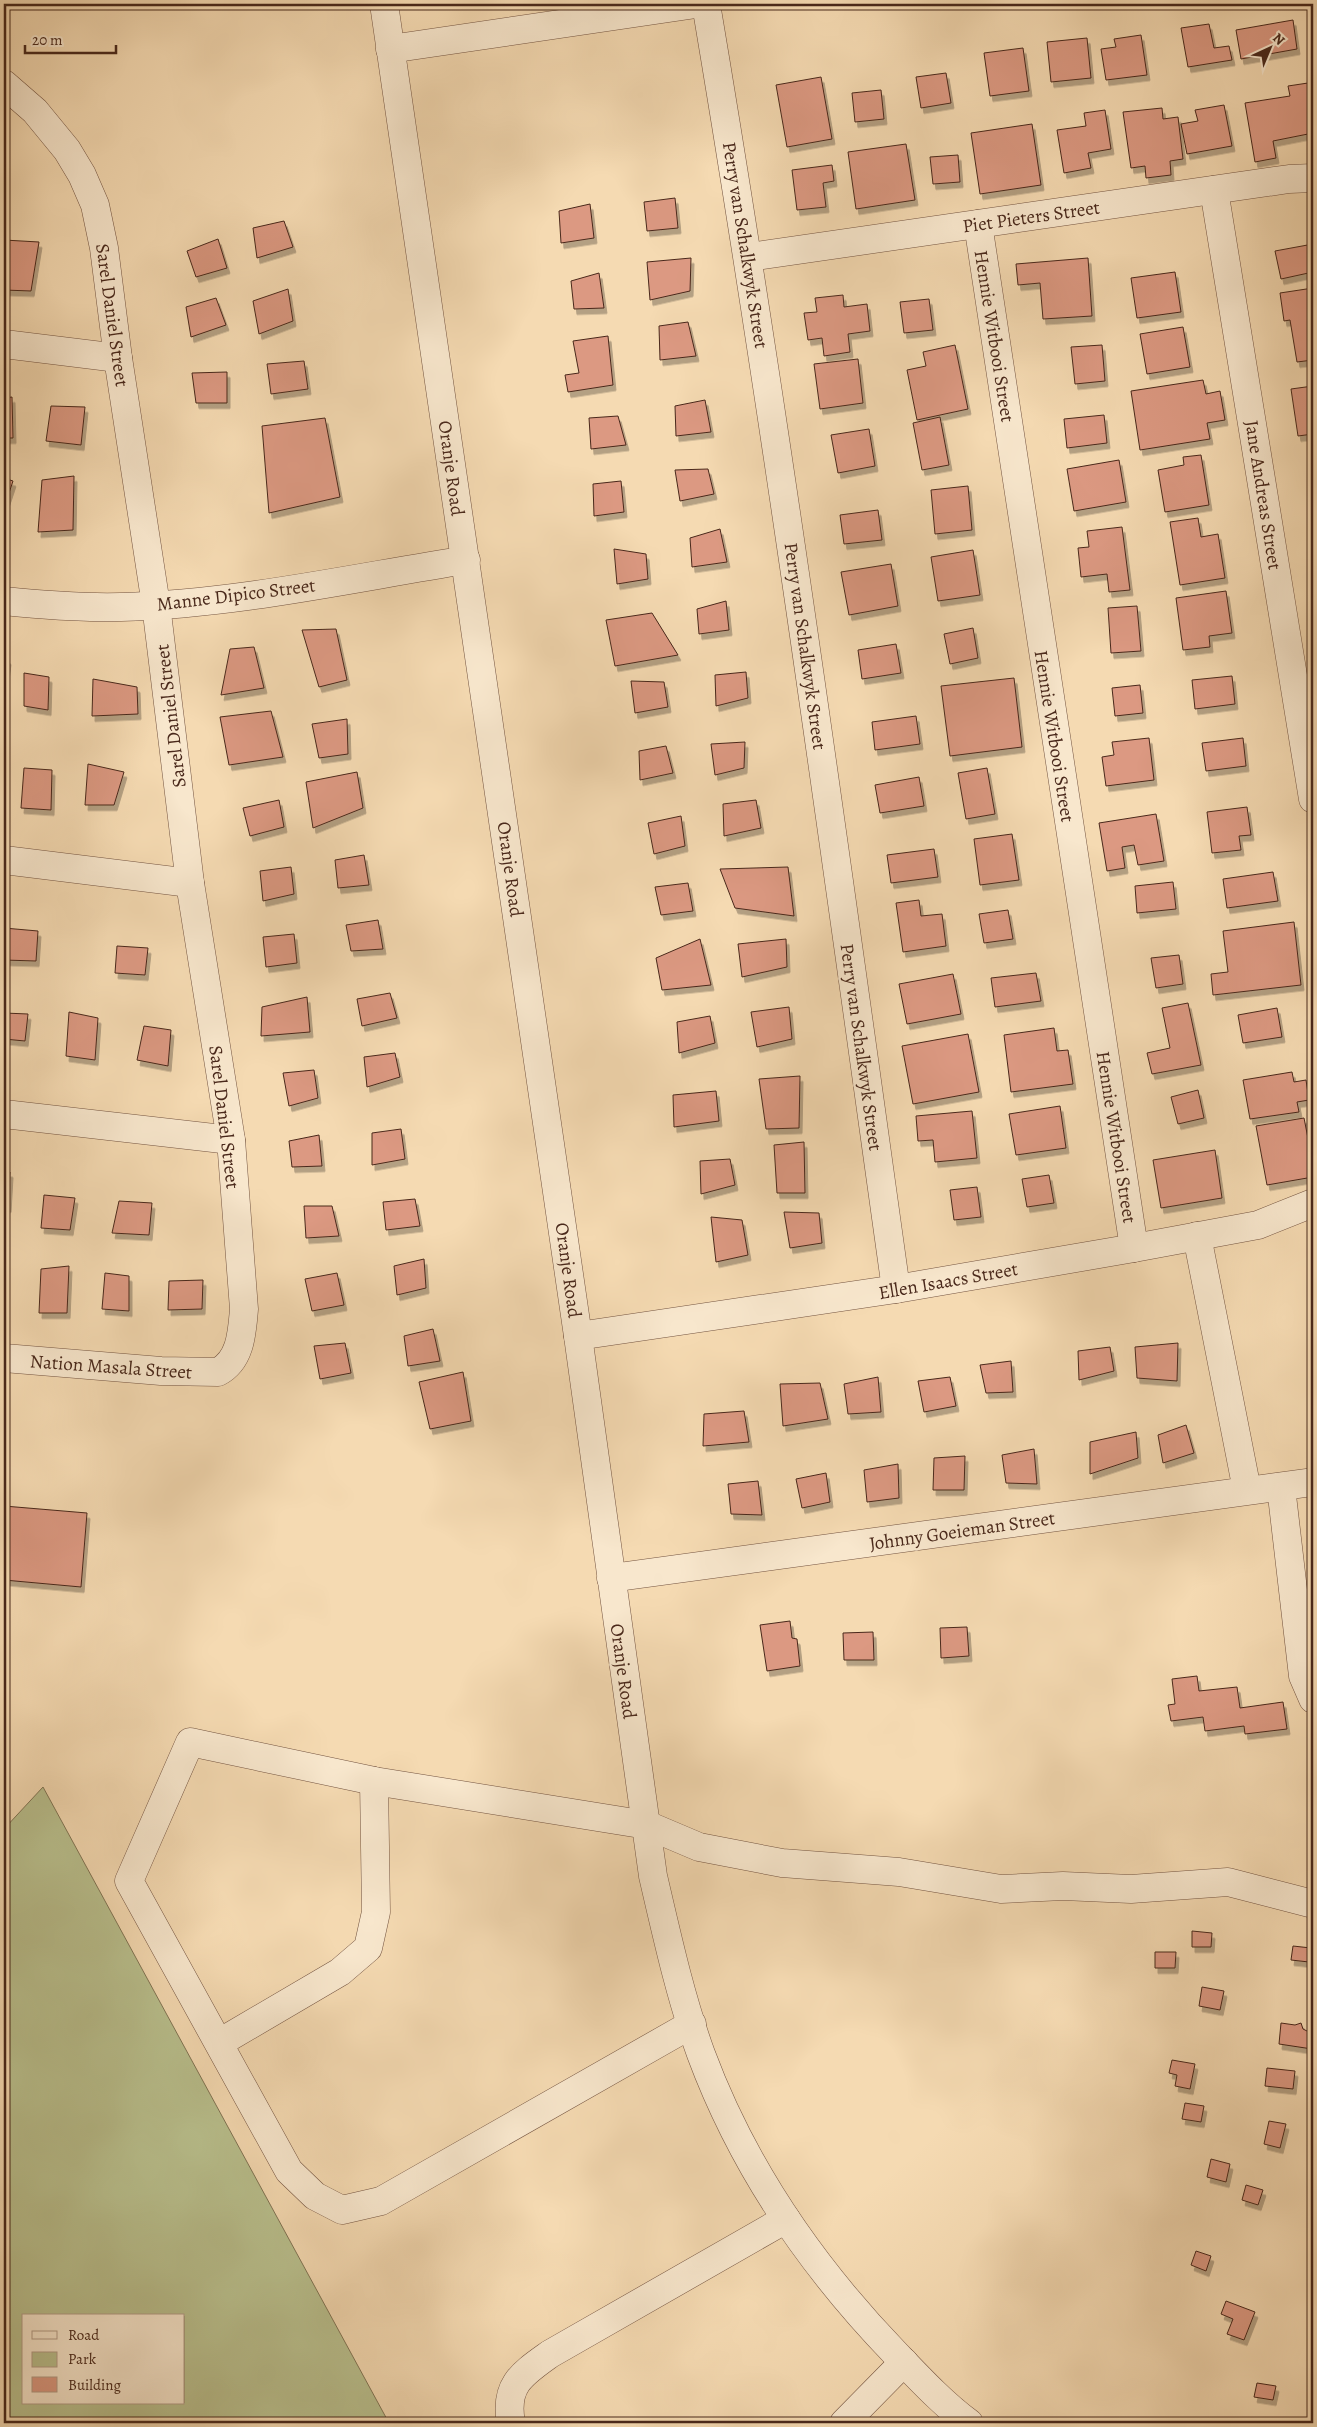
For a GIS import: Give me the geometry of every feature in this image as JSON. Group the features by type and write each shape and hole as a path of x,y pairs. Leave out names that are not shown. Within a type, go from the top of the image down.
{"street":[{"name":"Oranje Road","path":"384,4 578,1336 653,1876 667,1936 705,2062 744,2150 786,2220 810,2254 866,2323 904,2362 969,2423"},
{"path":"390,49 696,4"},
{"name":"Perry van Schalkwyk Street","path":"706,4 749,257 896,1289"},
{"name":"Sarel Daniel Street","path":"4,84 35,111 67,150 82,175 95,206 104,248 118,358 156,605 190,883 231,1140 244,1309 242,1334 235,1354 225,1368 218,1372"},
{"name":"Piet Pieters Street","path":"749,257 1289,179 1313,178"},
{"name":"Jane Andreas Street","path":"1214,190 1313,799"},
{"name":"Hennie Witbooi Street","path":"978,224 1134,1248"},
{"path":"4,344 118,358"},
{"name":"Manne Dipico Street","path":"4,601 75,607 156,605 256,595 466,560"},
{"path":"4,860 190,883"},
{"path":"4,1114 231,1140"},
{"name":"Ellen Isaacs Street","path":"578,1336 896,1289 1134,1248 1258,1225 1313,1204"},
{"path":"1197,1236 1247,1490"},
{"path":"4,1358 247,1373"},
{"name":"Nation Masala Street","path":"4,1358 161,1371 218,1372"},
{"name":"Johnny Goeieman Street","path":"611,1578 1313,1482"},
{"path":"1281,1487 1303,1676 1313,1700"},
{"path":"692,2024 382,2201 342,2210 316,2196 290,2171 129,1881 190,1742 374,1780 647,1825 699,1847 782,1863 899,1872 1001,1889 1063,1886 1131,1889 1228,1882 1313,1904"},
{"path":"218,2043 340,1972 368,1948 376,1912 374,1780"},
{"path":"511,2423 508,2401 521,2375 550,2354 786,2220"},
{"path":"844,2423 904,2362"}],"green space":[{"path":"43,1787 389,2423 4,2423 4,1829"}],"building":[{"path":"1293,20 1297,49 1241,59 1236,30"},
{"path":"1209,24 1214,48 1229,46 1232,60 1188,67 1181,28"},
{"path":"1141,35 1147,75 1106,80 1101,49 1116,47 1114,39"},
{"path":"1087,38 1091,78 1051,82 1047,42"},
{"path":"1023,48 1029,91 990,96 984,53"},
{"path":"946,73 951,103 921,108 916,77"},
{"path":"821,77 832,139 787,147 776,85"},
{"path":"1308,83 1313,114 1313,133 1273,141 1276,158 1255,162 1245,103 1290,96 1288,86"},
{"path":"881,90 884,119 855,122 852,93"},
{"path":"1224,105 1232,146 1187,154 1181,124 1198,121 1195,110"},
{"path":"1162,108 1163,119 1178,117 1183,159 1170,161 1171,175 1146,178 1145,166 1131,168 1123,112"},
{"path":"1105,110 1111,149 1088,153 1091,168 1064,173 1057,130 1086,126 1084,113"},
{"path":"1032,124 1041,185 980,194 971,133"},
{"path":"906,144 915,200 856,209 848,152"},
{"path":"958,155 960,182 933,184 930,157"},
{"path":"832,165 834,181 823,183 826,207 797,210 792,170"},
{"path":"675,198 678,228 647,231 644,202"},
{"path":"590,204 594,238 561,243 559,211"},
{"path":"284,221 293,247 257,258 253,228"},
{"path":"218,239 227,268 196,277 187,251"},
{"path":"4,240 39,242 31,291 4,290"},
{"path":"1313,244 1313,272 1281,279 1275,251"},
{"path":"691,258 690,291 650,300 647,262"},
{"path":"1088,258 1092,316 1043,319 1040,283 1018,285 1016,264"},
{"path":"1175,272 1181,312 1137,318 1131,278"},
{"path":"599,273 604,308 574,309 571,281"},
{"path":"1313,288 1313,360 1297,362 1290,320 1284,321 1280,293"},
{"path":"288,289 293,321 259,334 253,301"},
{"path":"843,295 844,307 867,304 870,331 848,334 850,352 824,356 822,338 808,340 804,313 817,312 815,298"},
{"path":"216,298 226,325 191,337 186,307"},
{"path":"929,299 933,330 904,333 900,302"},
{"path":"688,322 696,356 660,360 659,326"},
{"path":"1183,327 1190,367 1147,374 1140,334"},
{"path":"608,336 613,385 568,392 565,375 579,373 573,341"},
{"path":"955,345 968,409 917,420 907,370 926,366 923,352"},
{"path":"1102,345 1105,381 1075,384 1071,347"},
{"path":"858,359 863,403 820,409 814,364"},
{"path":"304,361 308,389 271,394 267,364"},
{"path":"227,372 227,403 196,403 192,373"},
{"path":"1203,380 1206,394 1220,391 1225,420 1207,423 1210,439 1140,450 1131,391"},
{"path":"1313,386 1313,434 1298,436 1291,389"},
{"path":"12,397 13,438 4,438 4,398"},
{"path":"705,400 711,432 676,436 675,406"},
{"path":"51,406 85,407 81,445 46,441"},
{"path":"1104,415 1107,443 1067,448 1064,419"},
{"path":"618,416 626,445 591,449 589,418"},
{"path":"940,417 949,465 922,470 913,423"},
{"path":"325,418 340,497 269,513 262,426"},
{"path":"869,429 875,466 838,473 831,435"},
{"path":"1310,453 1313,453 1313,475"},
{"path":"1201,455 1209,505 1165,512 1158,470 1184,465 1183,457"},
{"path":"1119,460 1126,502 1074,511 1067,469"},
{"path":"708,469 714,494 680,501 675,470"},
{"path":"74,476 73,530 38,532 42,480"},
{"path":"4,478 13,481 4,508"},
{"path":"621,481 624,512 594,516 593,484"},
{"path":"968,486 972,530 935,534 931,490"},
{"path":"878,510 882,540 844,544 840,515"},
{"path":"1198,518 1201,537 1218,534 1225,578 1180,585 1170,522"},
{"path":"1310,521 1313,521 1313,539"},
{"path":"1122,527 1130,590 1109,592 1107,574 1081,577 1078,548 1089,547 1087,531"},
{"path":"720,529 727,562 692,567 690,538"},
{"path":"614,549 646,554 648,579 617,584"},
{"path":"973,550 980,595 938,601 931,557"},
{"path":"891,564 898,606 849,615 841,572"},
{"path":"1226,591 1232,633 1209,636 1210,647 1183,650 1176,598"},
{"path":"726,601 729,630 699,634 697,609"},
{"path":"1137,606 1141,651 1111,653 1108,608"},
{"path":"652,613 678,655 615,666 606,620"},
{"path":"973,628 978,658 950,664 944,634"},
{"path":"336,629 347,680 319,687 302,630"},
{"path":"896,644 901,673 862,679 858,650"},
{"path":"254,647 264,688 221,695 230,649"},
{"path":"4,658 8,659 4,691"},
{"path":"746,672 748,698 716,706 715,675"},
{"path":"24,673 49,677 48,710 24,706"},
{"path":"1232,676 1235,704 1195,709 1192,680"},
{"path":"1014,678 1022,747 950,756 941,686"},
{"path":"93,679 137,687 138,714 92,716"},
{"path":"631,681 664,682 668,707 635,713"},
{"path":"1140,685 1143,713 1115,716 1112,688"},
{"path":"271,711 283,757 229,765 220,717"},
{"path":"916,716 920,744 875,750 872,722"},
{"path":"347,719 348,754 319,758 312,724"},
{"path":"1149,738 1154,780 1106,786 1102,757 1114,755 1112,742"},
{"path":"1243,738 1246,766 1206,771 1202,743"},
{"path":"745,742 744,768 715,775 711,744"},
{"path":"666,746 673,773 640,780 639,751"},
{"path":"88,764 124,772 114,805 85,805"},
{"path":"24,768 52,770 51,810 21,808"},
{"path":"987,768 995,814 966,819 958,773"},
{"path":"357,772 363,808 313,828 306,782"},
{"path":"919,777 924,806 880,813 875,785"},
{"path":"279,800 284,827 250,836 243,808"},
{"path":"756,800 761,828 724,836 723,804"},
{"path":"1247,807 1251,835 1239,836 1241,850 1212,853 1207,812"},
{"path":"1156,814 1164,861 1138,865 1134,845 1122,847 1125,868 1107,871 1099,823"},
{"path":"681,816 685,846 654,854 648,823"},
{"path":"1012,834 1019,880 980,885 974,839"},
{"path":"934,849 938,877 891,883 887,855"},
{"path":"364,855 369,885 338,888 335,860"},
{"path":"291,867 294,894 263,901 260,871"},
{"path":"788,867 794,916 735,908 720,869"},
{"path":"1273,872 1278,901 1227,908 1223,879"},
{"path":"1173,882 1176,909 1137,913 1135,886"},
{"path":"688,883 693,911 661,915 655,887"},
{"path":"919,900 921,916 942,914 946,946 903,952 896,903"},
{"path":"1008,910 1013,939 984,943 979,914"},
{"path":"378,920 383,949 351,951 346,925"},
{"path":"1294,922 1301,985 1213,995 1211,974 1228,972 1223,931"},
{"path":"4,928 38,931 36,961 4,960"},
{"path":"294,934 297,963 266,967 263,937"},
{"path":"700,939 711,985 662,990 656,958"},
{"path":"786,939 787,967 742,977 738,944"},
{"path":"117,946 148,948 145,975 115,973"},
{"path":"1179,955 1183,984 1156,988 1151,958"},
{"path":"1036,973 1041,1001 995,1007 991,978"},
{"path":"953,974 961,1014 907,1024 899,984"},
{"path":"390,993 397,1018 362,1026 357,999"},
{"path":"307,997 310,1032 261,1036 262,1007"},
{"path":"1188,1003 1201,1065 1152,1074 1147,1053 1170,1048 1162,1008"},
{"path":"789,1007 792,1039 757,1047 751,1012"},
{"path":"1277,1008 1282,1037 1243,1043 1238,1015"},
{"path":"69,1012 98,1018 95,1060 66,1056"},
{"path":"4,1013 28,1014 25,1041 4,1039"},
{"path":"710,1016 715,1043 679,1053 677,1022"},
{"path":"144,1026 171,1030 168,1066 137,1060"},
{"path":"1054,1028 1057,1051 1068,1050 1073,1084 1011,1092 1004,1035"},
{"path":"968,1034 979,1092 913,1104 902,1046"},
{"path":"395,1053 400,1077 367,1087 364,1057"},
{"path":"314,1070 318,1098 289,1106 283,1073"},
{"path":"1292,1072 1294,1082 1306,1080 1309,1100 1297,1102 1299,1112 1250,1119 1243,1080"},
{"path":"800,1076 799,1128 766,1129 759,1079"},
{"path":"1198,1090 1204,1118 1178,1124 1171,1097"},
{"path":"716,1091 719,1121 674,1127 673,1095"},
{"path":"1060,1106 1066,1148 1016,1155 1009,1114"},
{"path":"972,1111 977,1158 935,1162 933,1140 918,1141 916,1116"},
{"path":"1304,1118 1313,1164 1313,1177 1267,1185 1256,1126"},
{"path":"401,1129 405,1159 372,1165 372,1133"},
{"path":"319,1135 322,1166 292,1167 289,1141"},
{"path":"804,1142 805,1193 777,1193 774,1145"},
{"path":"1215,1150 1222,1198 1161,1208 1153,1160"},
{"path":"730,1159 735,1185 701,1194 700,1161"},
{"path":"4,1171 10,1172 8,1207 4,1206"},
{"path":"1049,1175 1054,1203 1027,1207 1022,1179"},
{"path":"977,1187 981,1217 954,1220 950,1190"},
{"path":"44,1195 75,1198 70,1230 41,1228"},
{"path":"415,1199 420,1226 386,1230 383,1202"},
{"path":"119,1201 152,1203 149,1235 112,1233"},
{"path":"304,1206 332,1206 339,1236 306,1238"},
{"path":"784,1212 819,1213 822,1243 790,1248"},
{"path":"711,1217 742,1220 748,1255 716,1262"},
{"path":"424,1259 426,1288 397,1295 394,1266"},
{"path":"69,1266 67,1313 39,1313 41,1269"},
{"path":"105,1273 129,1276 129,1311 102,1309"},
{"path":"337,1273 344,1305 312,1311 305,1279"},
{"path":"203,1280 202,1309 168,1310 169,1281"},
{"path":"433,1329 440,1361 408,1366 404,1336"},
{"path":"345,1343 351,1373 320,1379 314,1346"},
{"path":"1178,1343 1177,1381 1137,1378 1135,1347"},
{"path":"1110,1347 1114,1371 1079,1380 1078,1351"},
{"path":"1011,1361 1013,1392 986,1393 980,1365"},
{"path":"463,1372 471,1421 430,1429 419,1382"},
{"path":"878,1377 881,1412 848,1414 844,1384"},
{"path":"950,1377 956,1406 924,1412 918,1381"},
{"path":"820,1383 828,1419 783,1426 780,1384"},
{"path":"744,1411 749,1442 703,1446 704,1414"},
{"path":"1186,1425 1194,1453 1163,1463 1158,1435"},
{"path":"1136,1432 1138,1458 1090,1474 1090,1442"},
{"path":"1034,1449 1037,1484 1006,1483 1002,1455"},
{"path":"965,1456 964,1490 933,1490 934,1458"},
{"path":"898,1464 899,1498 867,1502 864,1470"},
{"path":"826,1473 830,1502 802,1508 796,1479"},
{"path":"758,1481 762,1515 731,1514 728,1484"},
{"path":"4,1506 87,1513 81,1587 4,1580"},
{"path":"790,1621 792,1638 797,1639 800,1666 767,1671 760,1625"},
{"path":"967,1627 969,1656 941,1658 940,1628"},
{"path":"873,1632 874,1660 844,1660 843,1633"},
{"path":"1197,1676 1199,1691 1237,1687 1240,1708 1283,1702 1287,1729 1245,1734 1244,1726 1205,1731 1203,1717 1171,1721 1168,1705 1175,1704 1172,1679"},
{"path":"1192,1931 1212,1933 1211,1947 1192,1947"},
{"path":"1293,1946 1311,1948 1309,1962 1291,1960"},
{"path":"1155,1952 1176,1952 1175,1968 1155,1968"},
{"path":"1202,1987 1224,1991 1220,2010 1199,2006"},
{"path":"1281,2023 1295,2025 1301,2023 1303,2029 1313,2034 1312,2049 1279,2044"},
{"path":"1172,2060 1195,2064 1190,2089 1175,2086 1177,2075 1169,2073"},
{"path":"1267,2068 1295,2071 1293,2089 1265,2086"},
{"path":"1185,2103 1204,2106 1201,2122 1182,2119"},
{"path":"1269,2121 1286,2124 1280,2148 1264,2144"},
{"path":"1211,2159 1230,2164 1226,2182 1207,2177"},
{"path":"1246,2185 1263,2190 1258,2205 1242,2200"},
{"path":"1196,2251 1211,2256 1206,2271 1191,2265"},
{"path":"1226,2301 1255,2312 1244,2340 1227,2334 1233,2319 1221,2314"},
{"path":"1257,2383 1276,2386 1273,2400 1254,2397"}]}
